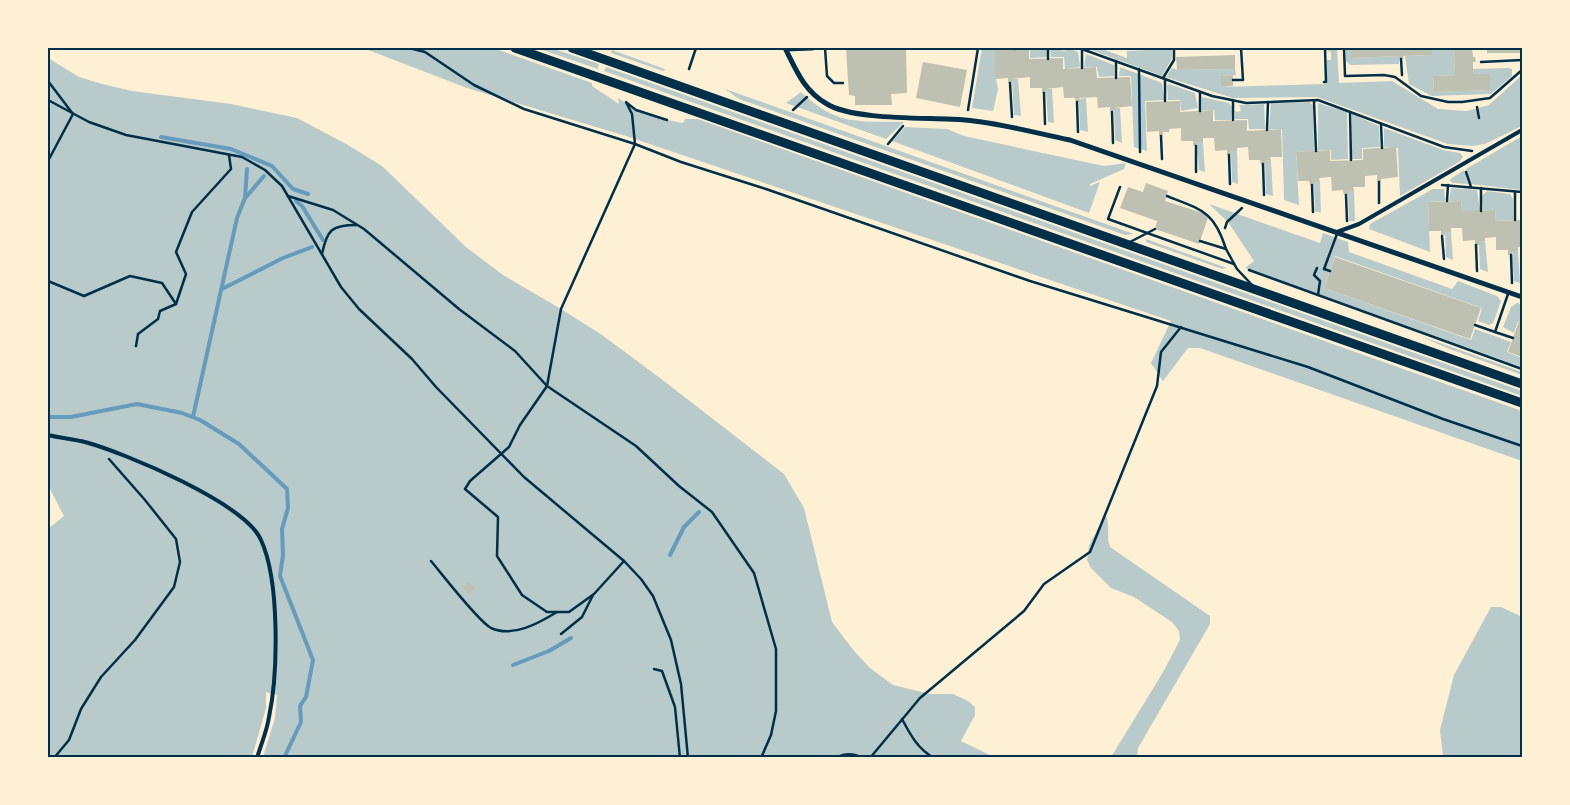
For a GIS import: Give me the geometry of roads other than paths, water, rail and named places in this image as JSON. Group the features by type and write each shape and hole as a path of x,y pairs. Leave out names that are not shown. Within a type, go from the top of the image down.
{"main road":[{"path":"514,48 1522,403"},
{"path":"572,48 1522,384"}],"street":[{"path":"812,48 786,48 806,87 819,99 836,109 860,114 966,120 1018,128 1070,140 1522,297"},
{"path":"1337,232 1354,226 1522,130"},
{"path":"48,435 85,442 130,458 203,492 249,522 261,540 271,573 274,681 269,718 257,758"}],"lane":[{"path":"825,48 826,76 834,83 843,83"},
{"path":"1344,48 1345,76 1384,75 1399,81 1421,96 1448,102 1475,101 1490,98 1522,70"},
{"path":"1481,62 1522,60"},
{"path":"1120,187 1108,219 1234,264"},
{"path":"1167,196 1211,216 1234,264 1258,290"},
{"path":"1127,244 1155,229"},
{"path":"1330,272 1324,269 1337,232"},
{"path":"1200,240 1226,249"},
{"path":"1495,332 1509,292"},
{"path":"1475,325 1513,338"}],"waterway":[{"path":"161,137 231,149 272,166 293,189 308,194"},
{"path":"193,417 237,218 245,198 247,169"},
{"path":"246,197 264,176"},
{"path":"296,201 302,206 323,240"},
{"path":"222,289 283,258 312,247"},
{"path":"48,417 71,417 137,404 182,413 200,420 239,444 287,489 288,508 282,529 283,555 280,576 313,660 306,697 300,706 301,722 284,758"},
{"path":"670,555 684,527 699,512"},
{"path":"513,665 549,651 571,638"}]}
